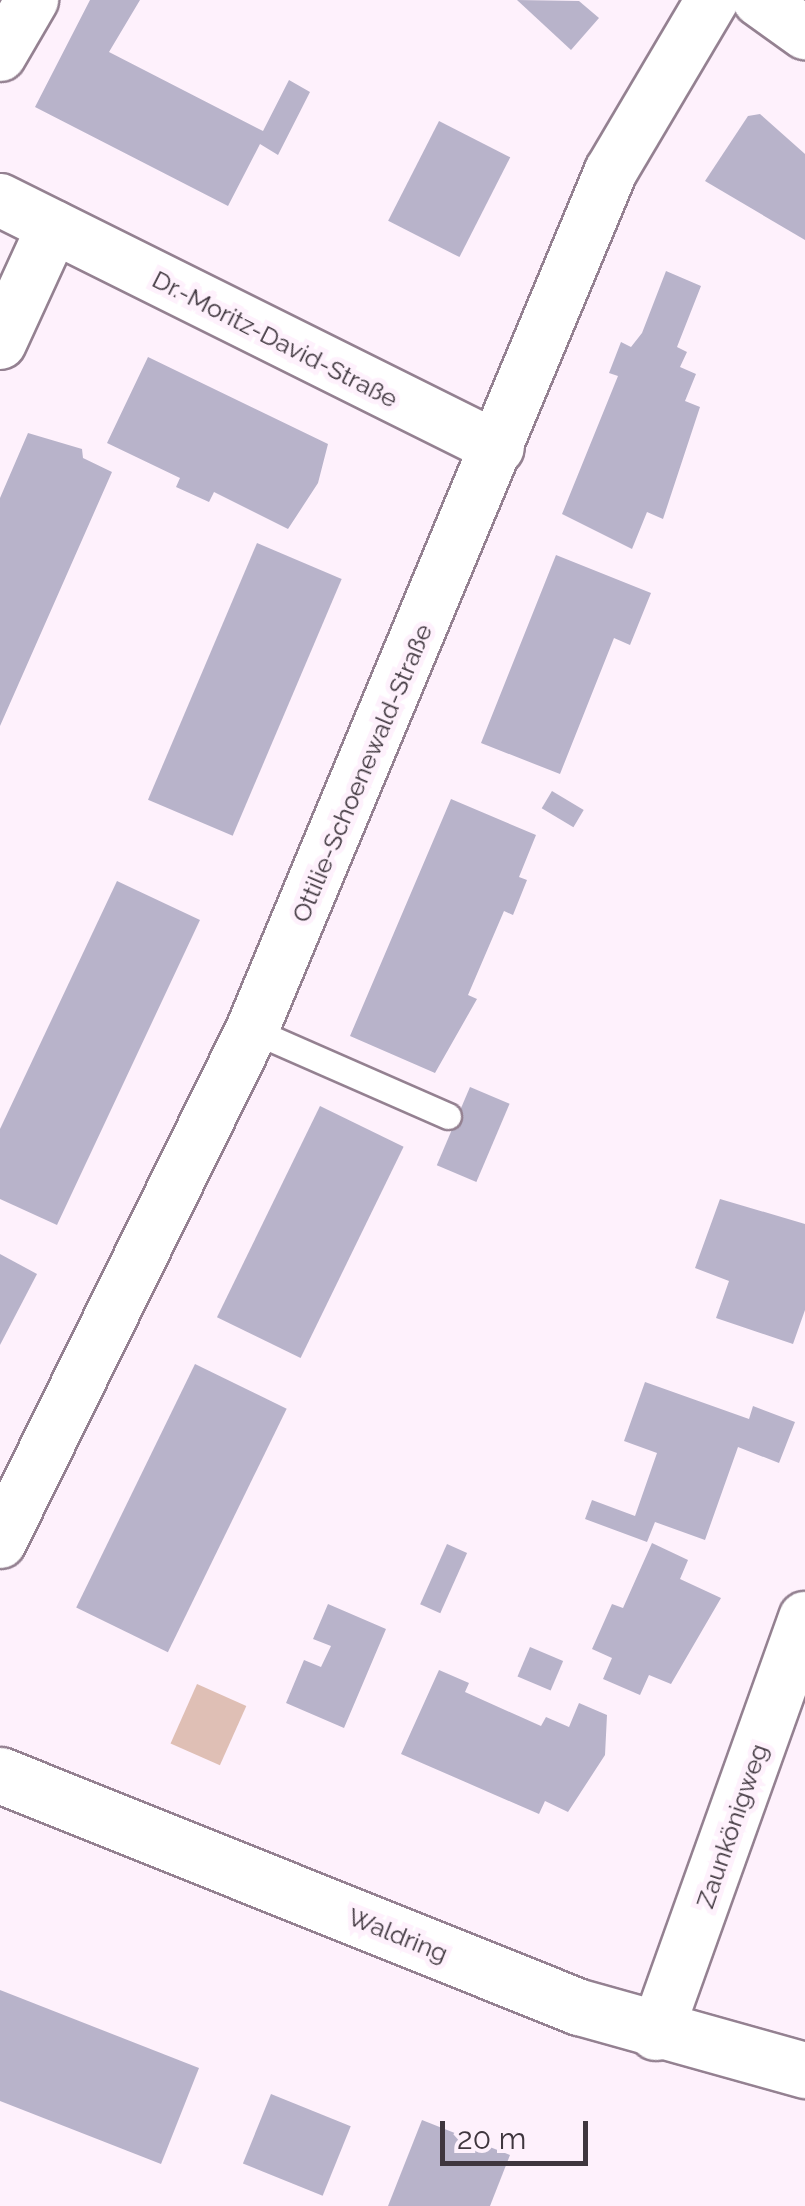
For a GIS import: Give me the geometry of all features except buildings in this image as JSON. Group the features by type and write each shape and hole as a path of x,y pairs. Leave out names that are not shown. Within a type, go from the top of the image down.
{"street":[{"path":"0,55 32,0"},
{"name":"Ottilie-Schoenewald-Straße","path":"0,1542 252,1030 611,171 712,0"},
{"path":"760,0 805,34"},
{"name":"Dr.-Moritz-David-Straße","path":"0,200 498,448"},
{"path":"0,344 53,227"},
{"name":"Zaunkönigweg","path":"656,2034 805,1618"},
{"name":"Waldring","path":"0,1775 656,2034 805,2070"}],"lane":[{"path":"252,1030 448,1116"}],"shaded area":[{"path":"197,1684 246,1706 220,1765 171,1743"}]}
